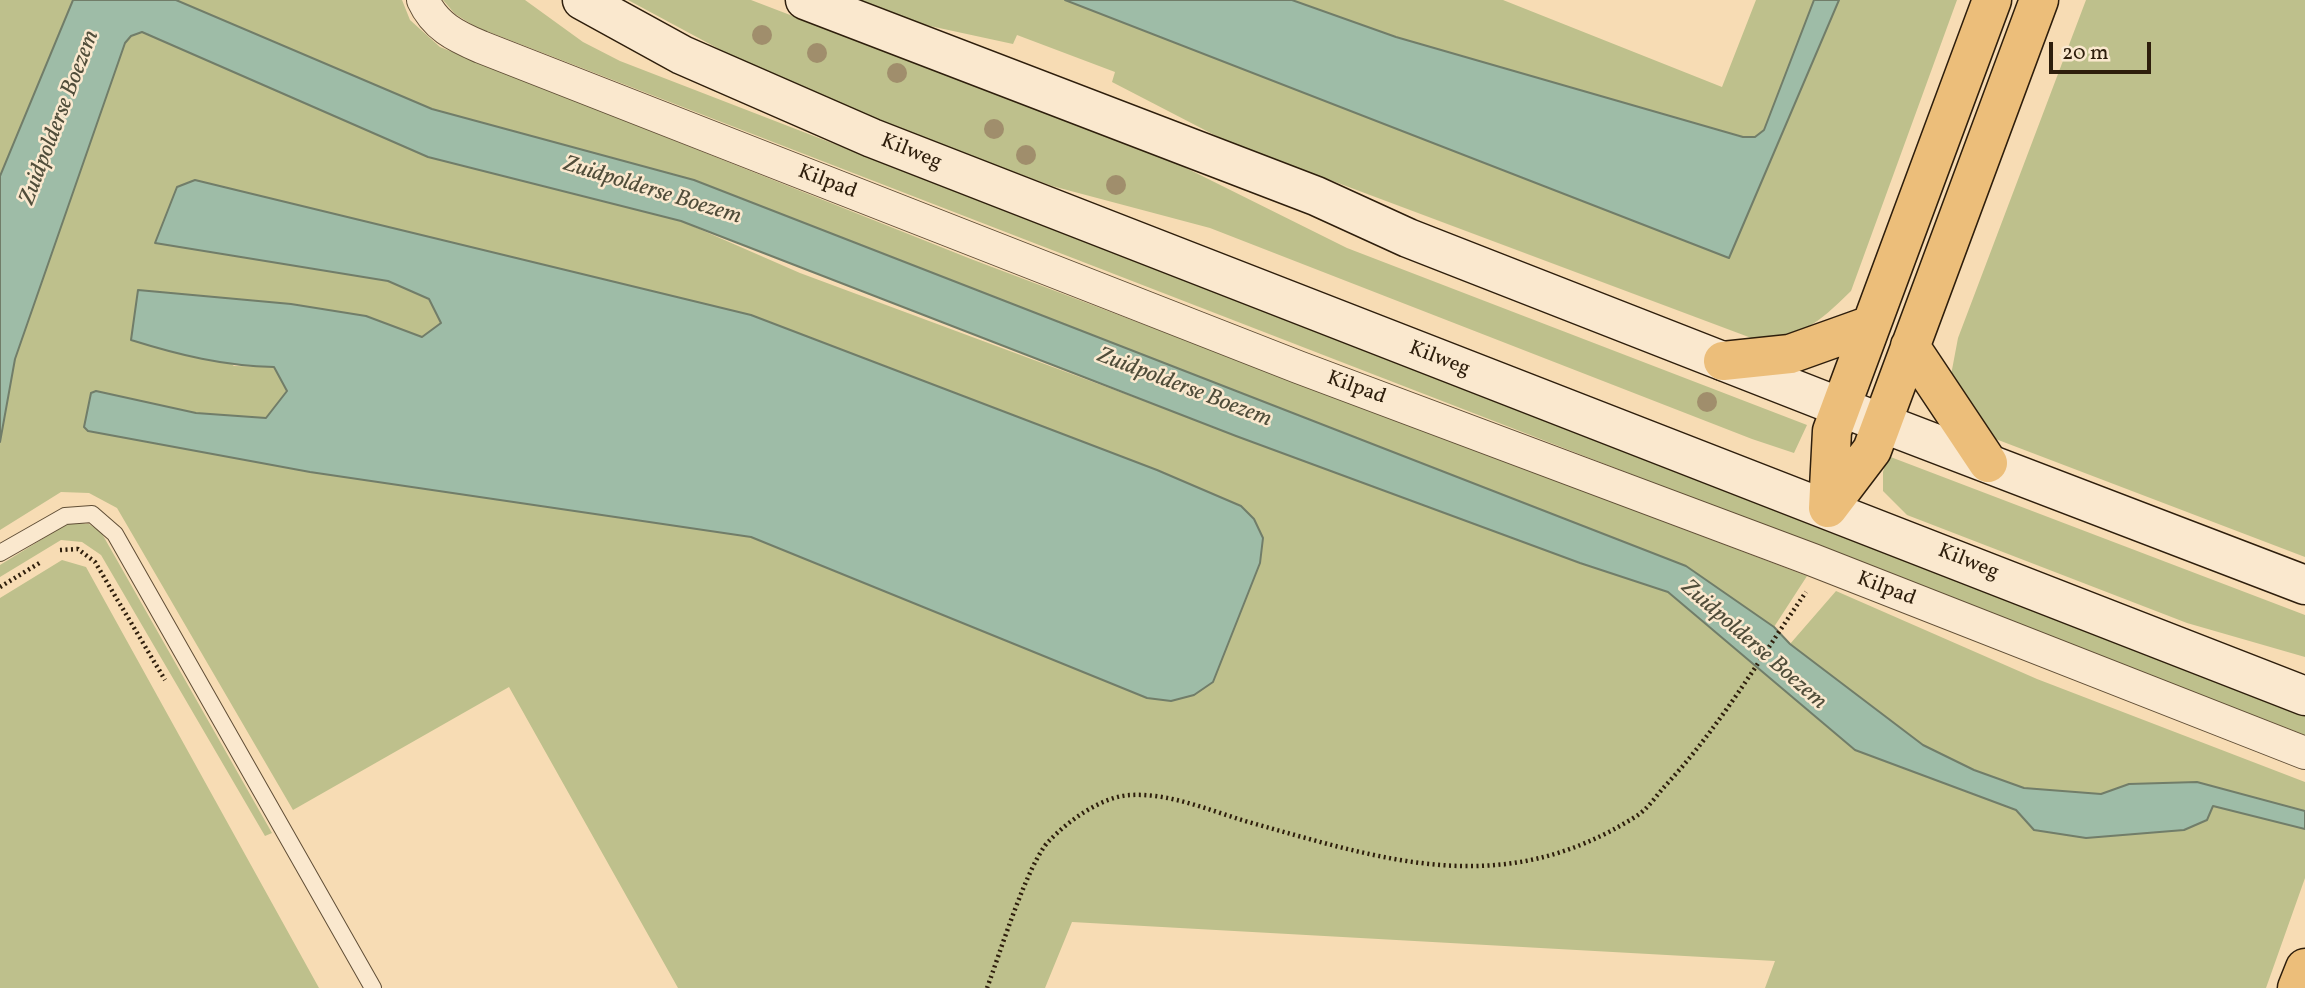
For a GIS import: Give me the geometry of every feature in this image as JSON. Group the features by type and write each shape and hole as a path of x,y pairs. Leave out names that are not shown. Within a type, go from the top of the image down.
{"highway":[{"path":"1828,508 1832,431 1992,0"},
{"path":"1828,508 1872,450 2039,0"},
{"path":"1723,362 1790,354 1871,325"},
{"path":"1910,346 1988,463"},
{"path":"2297,988 2305,968"}],"main road":[{"name":"Kilweg","path":"582,0 682,55 872,138 1828,508 2305,696"},
{"path":"805,0 1316,196 1408,238 1723,362 2305,584"}],"street":[{"name":"Kilpad","path":"423,0 431,16 453,34 481,47 1298,367 1813,560 2305,753"}],"lane":[{"path":"0,553 65,516 92,514 115,534 373,988"}],"path":[{"path":"0,587 62,549 78,549 95,562 172,690"},
{"path":"987,988 1028,880 1047,842 1088,809 1129,794 1166,798 1302,837 1412,863 1472,868 1536,859 1589,842 1638,815 1690,759 1787,620"}],"green space":[{"path":"0,0 73,0 0,176"},
{"path":"176,0 402,0 410,20 440,47 971,259 1807,576 1774,627 1686,566 694,180 432,109"},
{"path":"443,0 525,0 583,42 620,61 2305,713 2305,735 476,27 455,14"},
{"path":"628,0 751,0 1174,162 1347,248 1807,425 1794,453 1752,439 1210,228 1052,186 909,133 758,70"},
{"path":"856,0 1065,0 1700,244 1839,0 1957,0 1851,291 1828,313 1808,327 1786,335 1754,339 1226,141 1112,82 1115,72 1017,35 1013,44 916,23"},
{"path":"1292,0 1503,0 1722,87 1756,0 1814,0 1764,131 1755,137 1743,137 1396,37"},
{"path":"2086,0 2305,0 2305,557 1993,438 1951,375 1958,338"},
{"path":"142,32 428,157 681,221 800,273 1580,563 1668,592 1855,750 2016,810 2034,830 2086,838 2183,830 2207,820 2213,806 2305,829 2305,878 2266,988 1765,988 1775,961 1072,922 1045,988 678,988 509,687 293,810 117,508 89,493 61,492 0,530 0,442 15,359 125,43 131,36","holes":["155,243 751,315 1157,470 1241,506 1254,519 1260,563 1213,682 1194,695 1171,701 1147,698 751,537 310,472 96,391 196,413 266,418 287,391 274,367 234,366 139,290 291,304 366,316 422,337 441,323 429,299 388,281"]},
{"path":"1888,456 2305,615 2305,657 2187,623 1907,515 1883,491 1883,472"},
{"path":"70,522 89,524 101,532 272,833 265,836 101,555 82,542 61,540 0,577 0,565"},
{"path":"62,560 86,567 319,988 0,988 0,598"},
{"path":"1836,591 2037,679 2305,782 2305,811 2197,782 2129,784 2101,794 2024,788 1974,770 1923,745 1790,644"}],"water":[{"name":"Zuidpolderse Boezem","path":"73,0 176,0 432,109 694,180 1686,566 1774,627 1790,644 1923,745 1974,770 2024,788 2101,794 2129,784 2197,782 2305,811 2305,829 2213,806 2207,820 2184,830 2086,838 2034,830 2016,810 1855,750 1668,592 1580,563 1236,436 681,221 428,157 142,32 131,36 125,43 15,359 0,442 0,176"},
{"path":"1065,0 1292,0 1396,37 1743,137 1755,137 1764,130 1814,0 1839,0 1729,258"},
{"path":"195,180 751,315 1157,470 1241,506 1254,519 1263,538 1260,563 1213,682 1194,695 1171,701 1147,698 751,537 310,472 88,431 84,427 91,393 96,391 196,413 266,418 287,391 274,367 202,359 131,340 138,290 291,304 366,316 422,337 441,323 429,299 388,281 155,243 177,187"}]}
